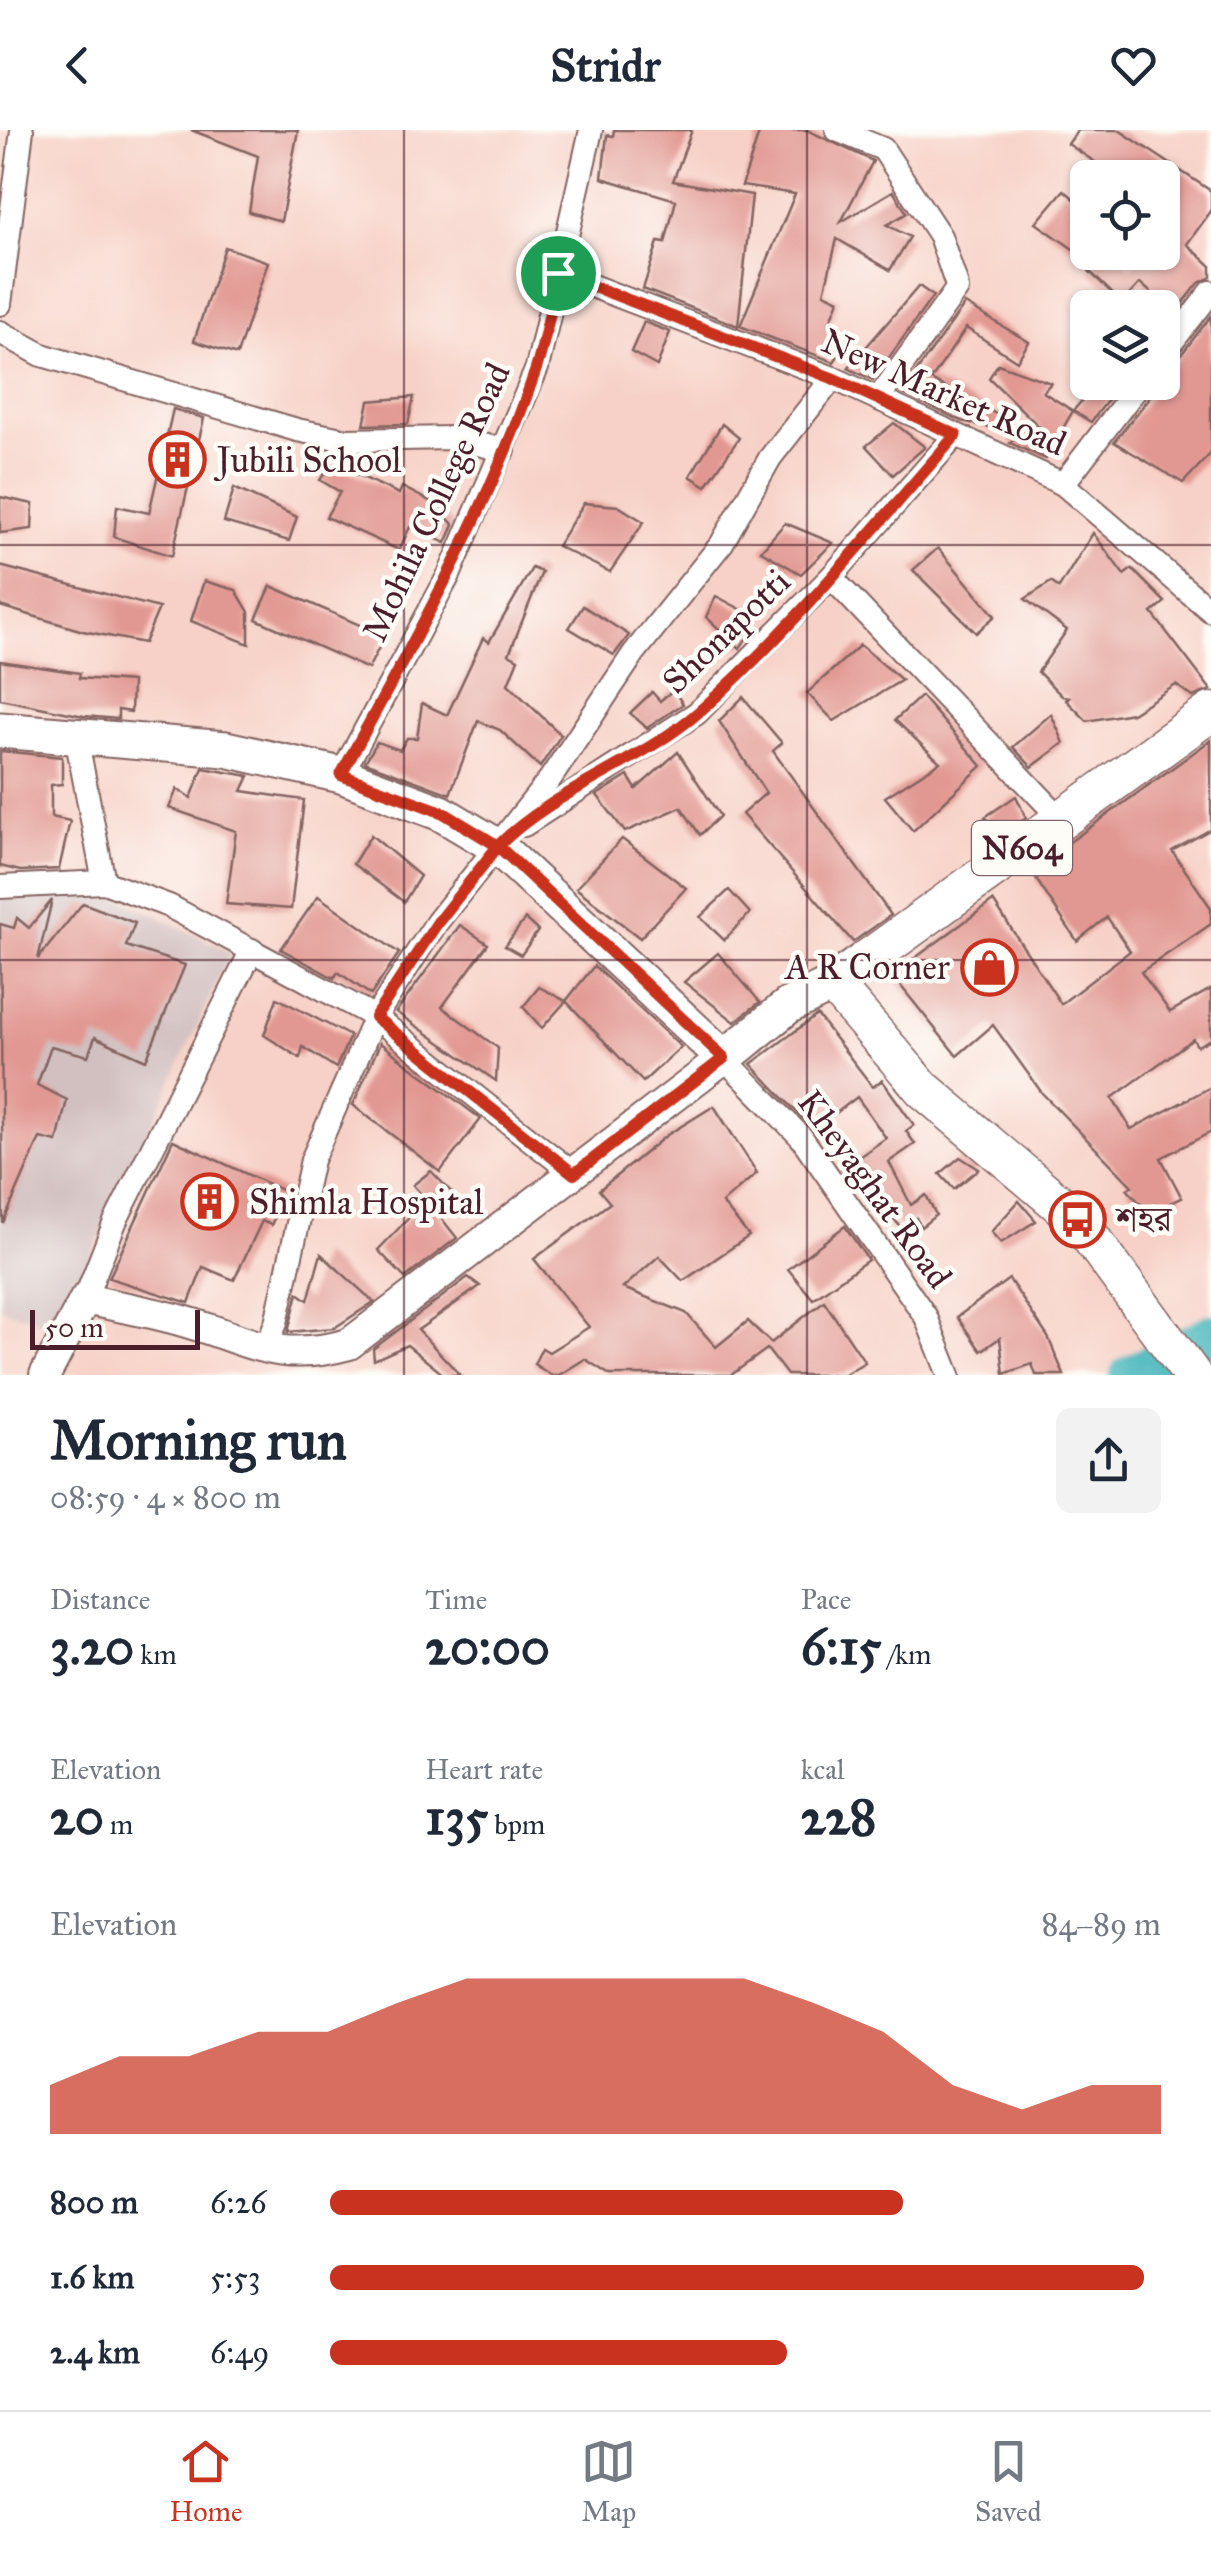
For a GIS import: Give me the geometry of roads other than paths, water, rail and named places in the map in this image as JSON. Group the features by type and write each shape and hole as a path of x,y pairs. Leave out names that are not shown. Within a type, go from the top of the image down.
{"highway":[{"name":"N604","path":"833,984 1211,712"},
{"path":"833,984 923,1089 1077,1219 1192,1375"}],"main road":[{"path":"0,730 226,749 341,775 442,812 503,841 724,1058"},
{"path":"44,1375 85,1299 176,1319 265,1349 307,1356 349,1344 788,1006 833,984"}],"street":[{"path":"0,302 22,130"},
{"name":"Mohila College Road","path":"341,775 450,573 536,368 591,130"},
{"path":"837,130 884,149 940,236 956,283 878,399"},
{"name":"New Market Road","path":"558,273 832,378 1063,484 1211,610"},
{"path":"1180,331 1211,292"},
{"path":"0,332 42,355 297,430 347,440 452,438 504,450"},
{"name":"Shonapotti","path":"503,841 634,653 722,543 780,444 832,378"},
{"path":"1063,484 1127,400"},
{"name":"Shonapotti","path":"503,841 698,713 832,577 956,435"},
{"path":"832,577 1061,820"},
{"path":"76,736 104,882"},
{"path":"265,1349 276,1324 312,1160 375,1017 438,922 503,841"},
{"path":"0,886 104,882 170,906 375,1017 574,1174"},
{"path":"85,1299 115,1222 252,950"},
{"name":"Kheyaghat Road","path":"724,1058 801,1137 926,1317 950,1375"}],"waterway":[{"path":"1130,1375 1211,1334"}],"place":[{"name":"Jubili School","path":"178,460"},
{"name":"A R Corner","path":"989,967"},
{"name":"Shimla Hospital","path":"210,1202"},
{"name":"শহর","path":"1077,1219"}]}
